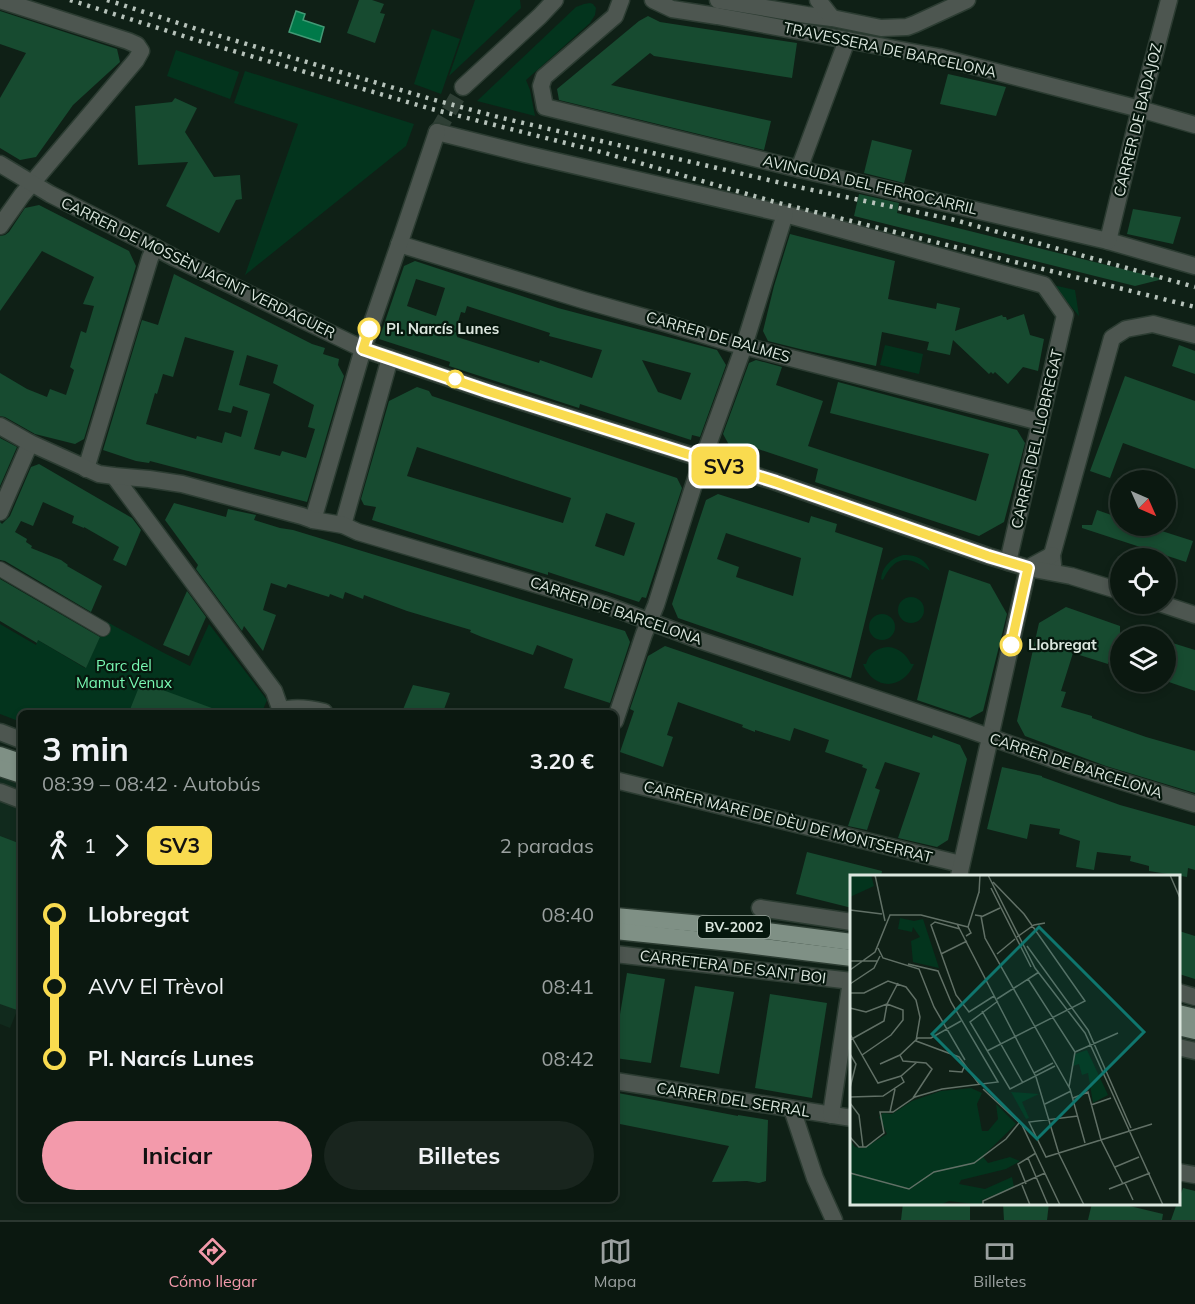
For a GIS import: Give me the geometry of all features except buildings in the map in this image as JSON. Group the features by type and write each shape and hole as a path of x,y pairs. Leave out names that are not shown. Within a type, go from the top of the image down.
{"main road":[{"path":"0,754 18,761"},
{"path":"0,768 18,774"},
{"name":"BV-2002","path":"618,916 736,927 850,942"},
{"name":"BV-2002","path":"618,931 850,958"},
{"path":"1180,1013 1195,1017"},
{"path":"1180,1027 1195,1031"}],"street":[{"path":"0,0 128,41 137,45 141,51 136,60 22,195 0,226"},
{"name":"AVINGUDA DEL FERROCARRIL","path":"621,0 615,16 544,77 541,86 545,107 1108,241 1195,266"},
{"name":"TRAVESSERA DE BARCELONA","path":"653,0 672,9 939,57 1195,125"},
{"path":"718,0 881,28 907,27 967,0"},
{"path":"818,0 832,18"},
{"name":"CARRER DE BADAJOZ","path":"1108,241 1169,0"},
{"path":"463,87 551,3"},
{"path":"799,169 847,40"},
{"path":"313,520 363,349 436,132 785,214 744,346 696,478 618,712"},
{"name":"CARRER DE MOSSÈN JACINT VERDAGUER","path":"0,164 32,184 175,258 363,349 487,391 776,482 1008,562 1110,588"},
{"name":"CARRER DEL LLOBREGAT","path":"785,214 1044,285 1065,315 1008,562"},
{"name":"CARRER DE BALMES","path":"399,244 731,343 1040,422"},
{"path":"86,469 155,247"},
{"path":"1053,572 1052,555 1112,339 1126,328 1153,324 1195,335"},
{"path":"343,525 390,358"},
{"name":"CARRER DE BARCELONA","path":"0,426 30,443 99,474 149,478 182,484 313,520 343,525 358,532 603,604 649,622 1072,766 1195,804"},
{"path":"0,512 30,443"},
{"path":"114,476 274,691 279,710"},
{"path":"960,870 1028,568 1052,555"},
{"path":"0,569 103,629"},
{"path":"1176,609 1195,615"},
{"path":"285,710 316,710"},
{"path":"0,732 18,739"},
{"name":"CARRER MARE DE DÈU DE MONTSERRAT","path":"618,781 960,870"},
{"path":"0,792 18,799"},
{"path":"760,908 850,921"},
{"name":"CARRETERA DE SANT BOI","path":"618,954 850,981"},
{"path":"831,1115 850,988"},
{"path":"1180,992 1195,997"},
{"path":"1180,1047 1195,1051"},
{"name":"CARRER DEL SERRAL","path":"618,1081 850,1119"},
{"path":"792,1109 815,1178 834,1220"},
{"path":"1180,1172 1195,1175"}],"shaded area":[{"path":"296,11 305,14 303,20 324,27 320,42 289,32"},
{"path":"0,774 18,781 18,1008 10,1028 0,1024"}],"green space":[{"path":"475,0 520,0 521,8 449,76"},
{"path":"590,3 596,8 590,23 526,80 535,116 477,101 576,7"},
{"path":"432,29 460,39 441,94 414,84"},
{"path":"176,50 239,72 230,99 167,76"},
{"path":"245,71 414,124 406,146 245,275 298,124 234,103"},
{"path":"1053,285 1075,290 1079,316"},
{"path":"885,345 923,354 919,374 880,365"},
{"path":"903,555 920,558 930,571 916,562 904,560 893,566 883,580 881,579 888,564"},
{"path":"911,597 920,601 924,610 920,619 911,623 902,619 898,610 902,601"},
{"path":"882,614 891,618 895,627 891,636 882,640 873,636 869,627 873,618"},
{"name":"Parc del Mamut Venux","path":"107,622 190,666 209,624 267,700 263,710 18,710 18,721 0,714 0,624 36,645 38,640 85,668"},
{"path":"888,647 899,650 911,664 914,664 903,679 888,684 874,679 863,664 866,664 874,652"}],"tunnel":[{"path":"437,132 463,87"}],"railway":[{"path":"70,0 196,40 428,108 605,153 775,202 1195,307"},
{"path":"107,0 203,31 502,118 803,188 955,220 1195,287"}],"bus line":[{"name":"SV3","path":"369,329 363,349 487,391 776,482 1028,568 1011,645"}],"place":[{"name":"Pl. Narcís Lunes","path":"369,329"},
{"name":"Llobregat","path":"1011,645"}]}
